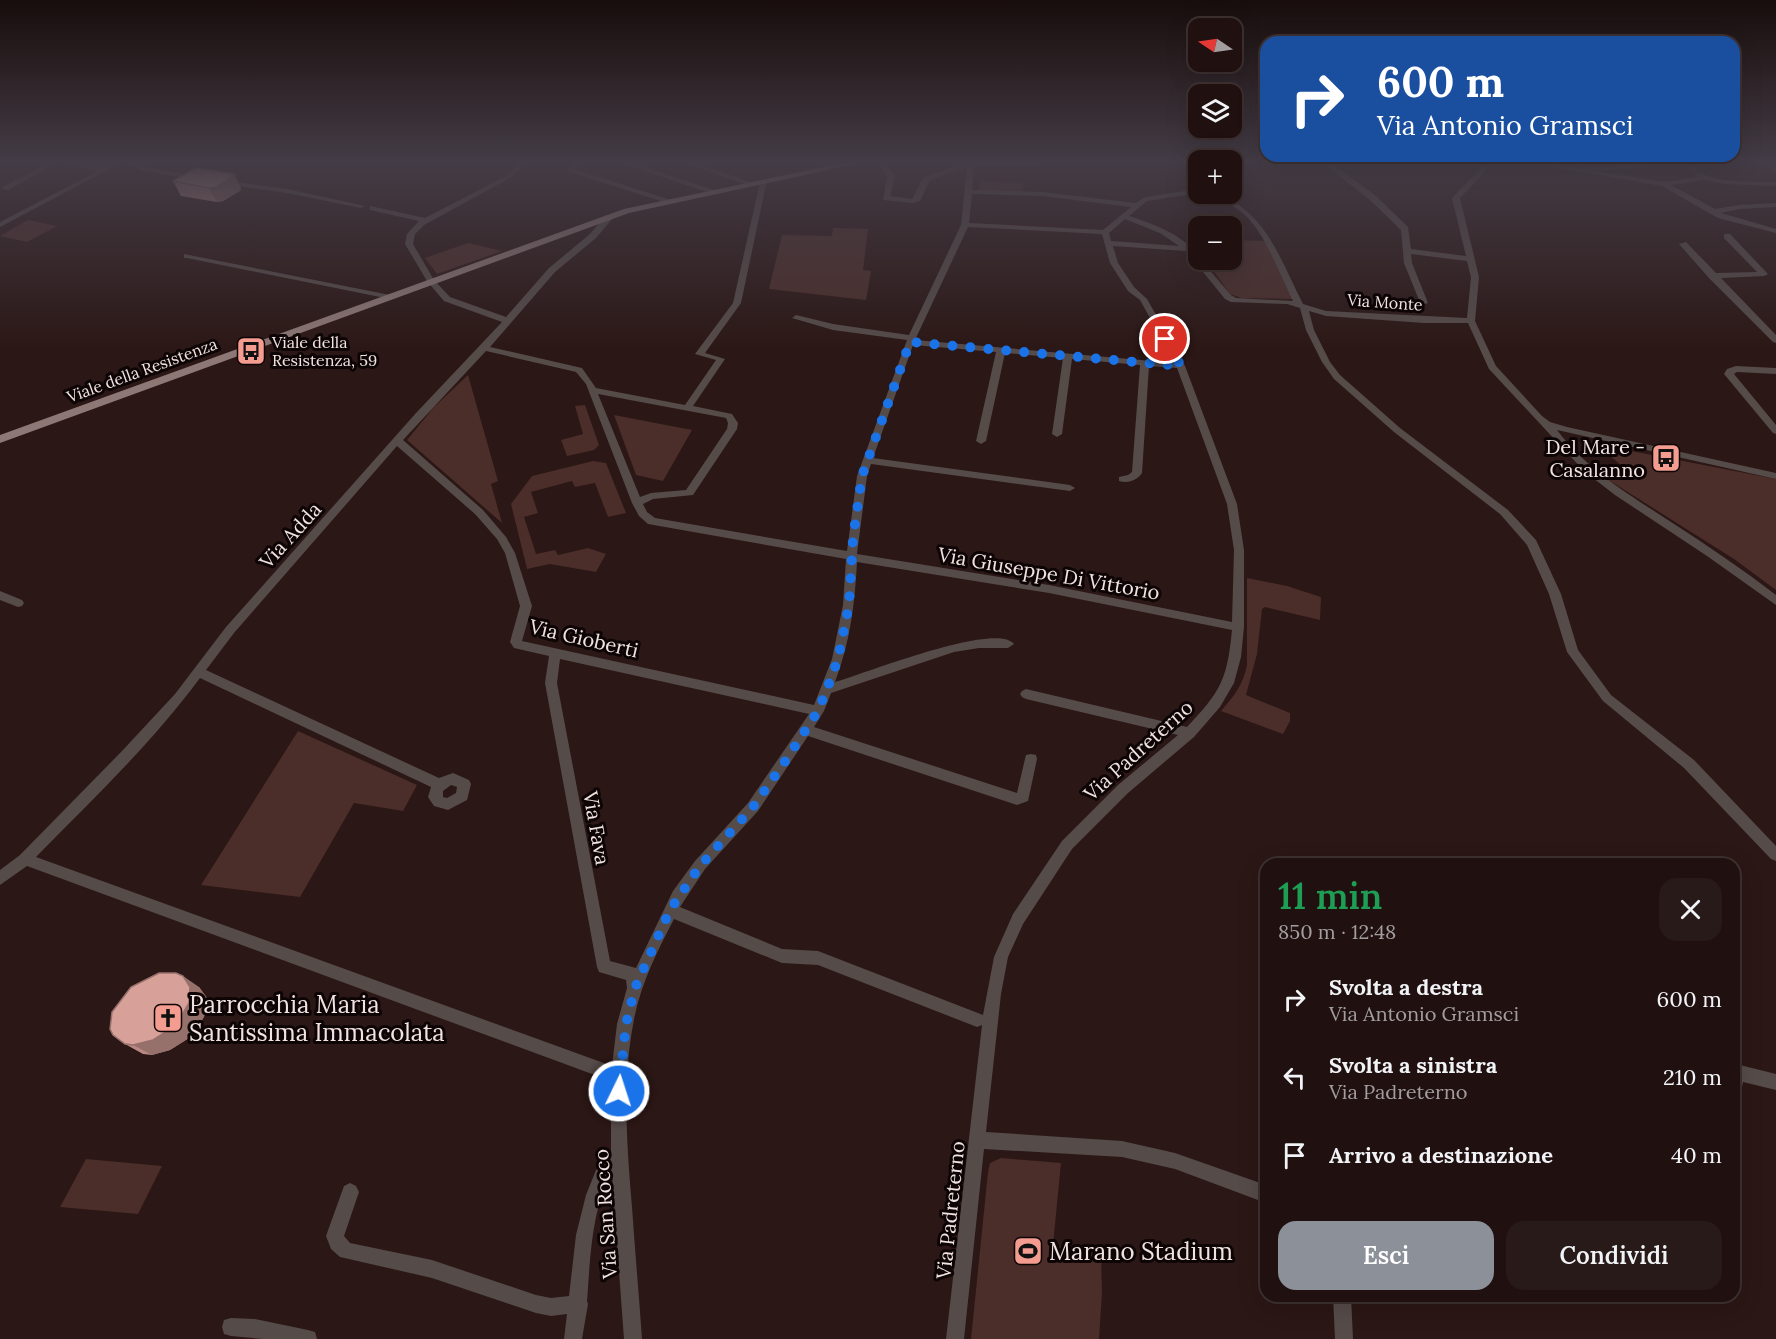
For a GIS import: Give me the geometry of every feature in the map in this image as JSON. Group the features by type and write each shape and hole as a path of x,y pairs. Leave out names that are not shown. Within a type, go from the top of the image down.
{"main road":[{"name":"Viale della Resistenza","path":"0,439 585,225"}],"street":[{"path":"420,225 411,234 409,244 431,281 447,299 455,304 506,320"},
{"name":"Via Adda","path":"0,879 25,859 127,755 199,672 230,630 419,415 484,348 506,320 552,270 601,225"},
{"path":"687,408 720,359 699,354 737,303 754,225"},
{"name":"Via San Rocco","path":"633,1339 619,1155 619,1076 626,1024 635,988 670,910 700,866 753,807 818,711 838,659 849,605 852,556 862,476 911,340 965,225"},
{"path":"970,225 1107,238 1188,249"},
{"path":"1107,238 1116,225"},
{"name":"Via Monte","path":"1148,225 1163,231 1188,249"},
{"path":"1258,225 1272,247 1326,362 1337,377 1397,430 1504,512 1532,543 1555,594 1573,652 1607,698 1689,764 1776,855"},
{"path":"1403,225 1411,274 1424,303"},
{"path":"1463,225 1475,277 1471,321 1492,367 1546,424 1568,453 1590,473 1741,574 1776,601"},
{"path":"1758,225 1776,231"},
{"path":"1727,236 1764,274"},
{"name":"Via Padreterno","path":"955,1339 993,994 1001,957 1017,919 1067,844 1123,789 1190,733 1216,704 1228,683 1235,657 1238,627 1239,550 1235,513 1181,366 1143,299 1131,288 1114,263 1107,238"},
{"path":"1683,244 1776,340"},
{"path":"1407,251 1472,259"},
{"path":"187,256 390,297"},
{"name":"Via Monte","path":"1206,270 1228,297 1243,301 1301,306 1326,313 1471,321"},
{"path":"1713,276 1764,274 1776,277"},
{"path":"796,318 833,327 911,340 1002,351 1181,366"},
{"path":"484,348 579,370 593,390 637,503 651,496 689,493 734,423 729,416 593,390"},
{"path":"981,441 1002,351"},
{"path":"1057,434 1068,357"},
{"path":"1123,478 1131,478 1137,473 1144,364"},
{"path":"1776,371 1736,369 1730,371 1729,374 1776,431"},
{"path":"1546,424 1595,437 1776,476"},
{"name":"Via Gioberti","path":"398,441 479,512 501,537 510,553 526,606 516,642 518,645 818,711"},
{"path":"867,460 1071,488"},
{"name":"Via Giuseppe Di Vittorio","path":"637,503 652,521 666,525 1049,589 1238,627"},
{"path":"0,595 18,603"},
{"path":"827,689 904,665 944,649 983,642 1008,644"},
{"name":"Via Fava","path":"555,652 551,683 604,967 632,974 635,988"},
{"path":"199,672 440,785"},
{"path":"1026,694 1190,733"},
{"path":"807,730 1017,799 1023,797 1031,759"},
{"path":"25,859 619,1076"},
{"path":"670,910 782,956 818,958 977,1019"},
{"path":"1740,1073 1776,1082"},
{"path":"977,1140 1122,1149 1174,1161 1260,1192"},
{"path":"573,1339 579,1304 585,1227 603,1174 619,1155"},
{"path":"350,1192 335,1236 337,1243 346,1251 432,1269 536,1304 552,1307 579,1304"},
{"path":"1342,1302 1344,1339"},
{"path":"231,1327 255,1328 308,1339"}],"shaded area":[{"path":"18,225 57,226 27,242 0,236"},
{"path":"833,228 868,229 863,270 871,271 866,300 769,289 782,235 832,236"},
{"path":"1242,240 1269,241 1293,299 1242,298 1230,294 1213,270 1242,270"},
{"path":"468,243 502,251 437,274 425,258"},
{"path":"468,375 498,481 491,484 502,523 407,440 434,407"},
{"path":"585,405 599,445 594,450 567,456 561,440 583,434 575,406"},
{"path":"614,415 692,430 663,481 636,475"},
{"path":"1616,448 1776,479 1776,590 1734,559 1599,474 1625,469 1605,451 1618,452"},
{"path":"593,461 606,463 626,513 608,517 595,483 575,487 572,481 531,492 538,513 524,517 536,554 555,550 558,555 588,548 606,554 596,572 550,564 527,569 511,504 532,476"},
{"path":"1247,578 1287,586 1321,597 1320,620 1265,607 1262,609 1257,654 1246,695 1290,713 1290,721 1283,734 1221,711 1237,690 1247,665"},
{"path":"298,731 417,785 403,811 354,803 300,897 201,885"},
{"name":"Marano Stadium","path":"1001,1158 1061,1163 1053,1245 1101,1256 1102,1293 1099,1339 971,1339 988,1172 990,1163"},
{"path":"86,1159 162,1166 138,1214 60,1207"}],"building":[{"path":"159,973 176,973 183,976 190,987 189,1003 172,1028 153,1040 133,1045 125,1044 113,1035 110,1029 112,1012 131,987"}],"place":[{"name":"Viale della Resistenza, 59","path":"251,351"},
{"name":"Del Mare - Casalanno","path":"1666,458"},
{"name":"Parrocchia Maria Santissima Immacolata","path":"168,1018"},
{"name":"Marano Stadium","path":"1028,1251"}],"route":[{"path":"619,1091 626,1024 635,988 670,910 700,866 753,807 807,730 827,689 838,659 849,605 853,538 862,476 910,342 1181,366 1165,339"}]}
